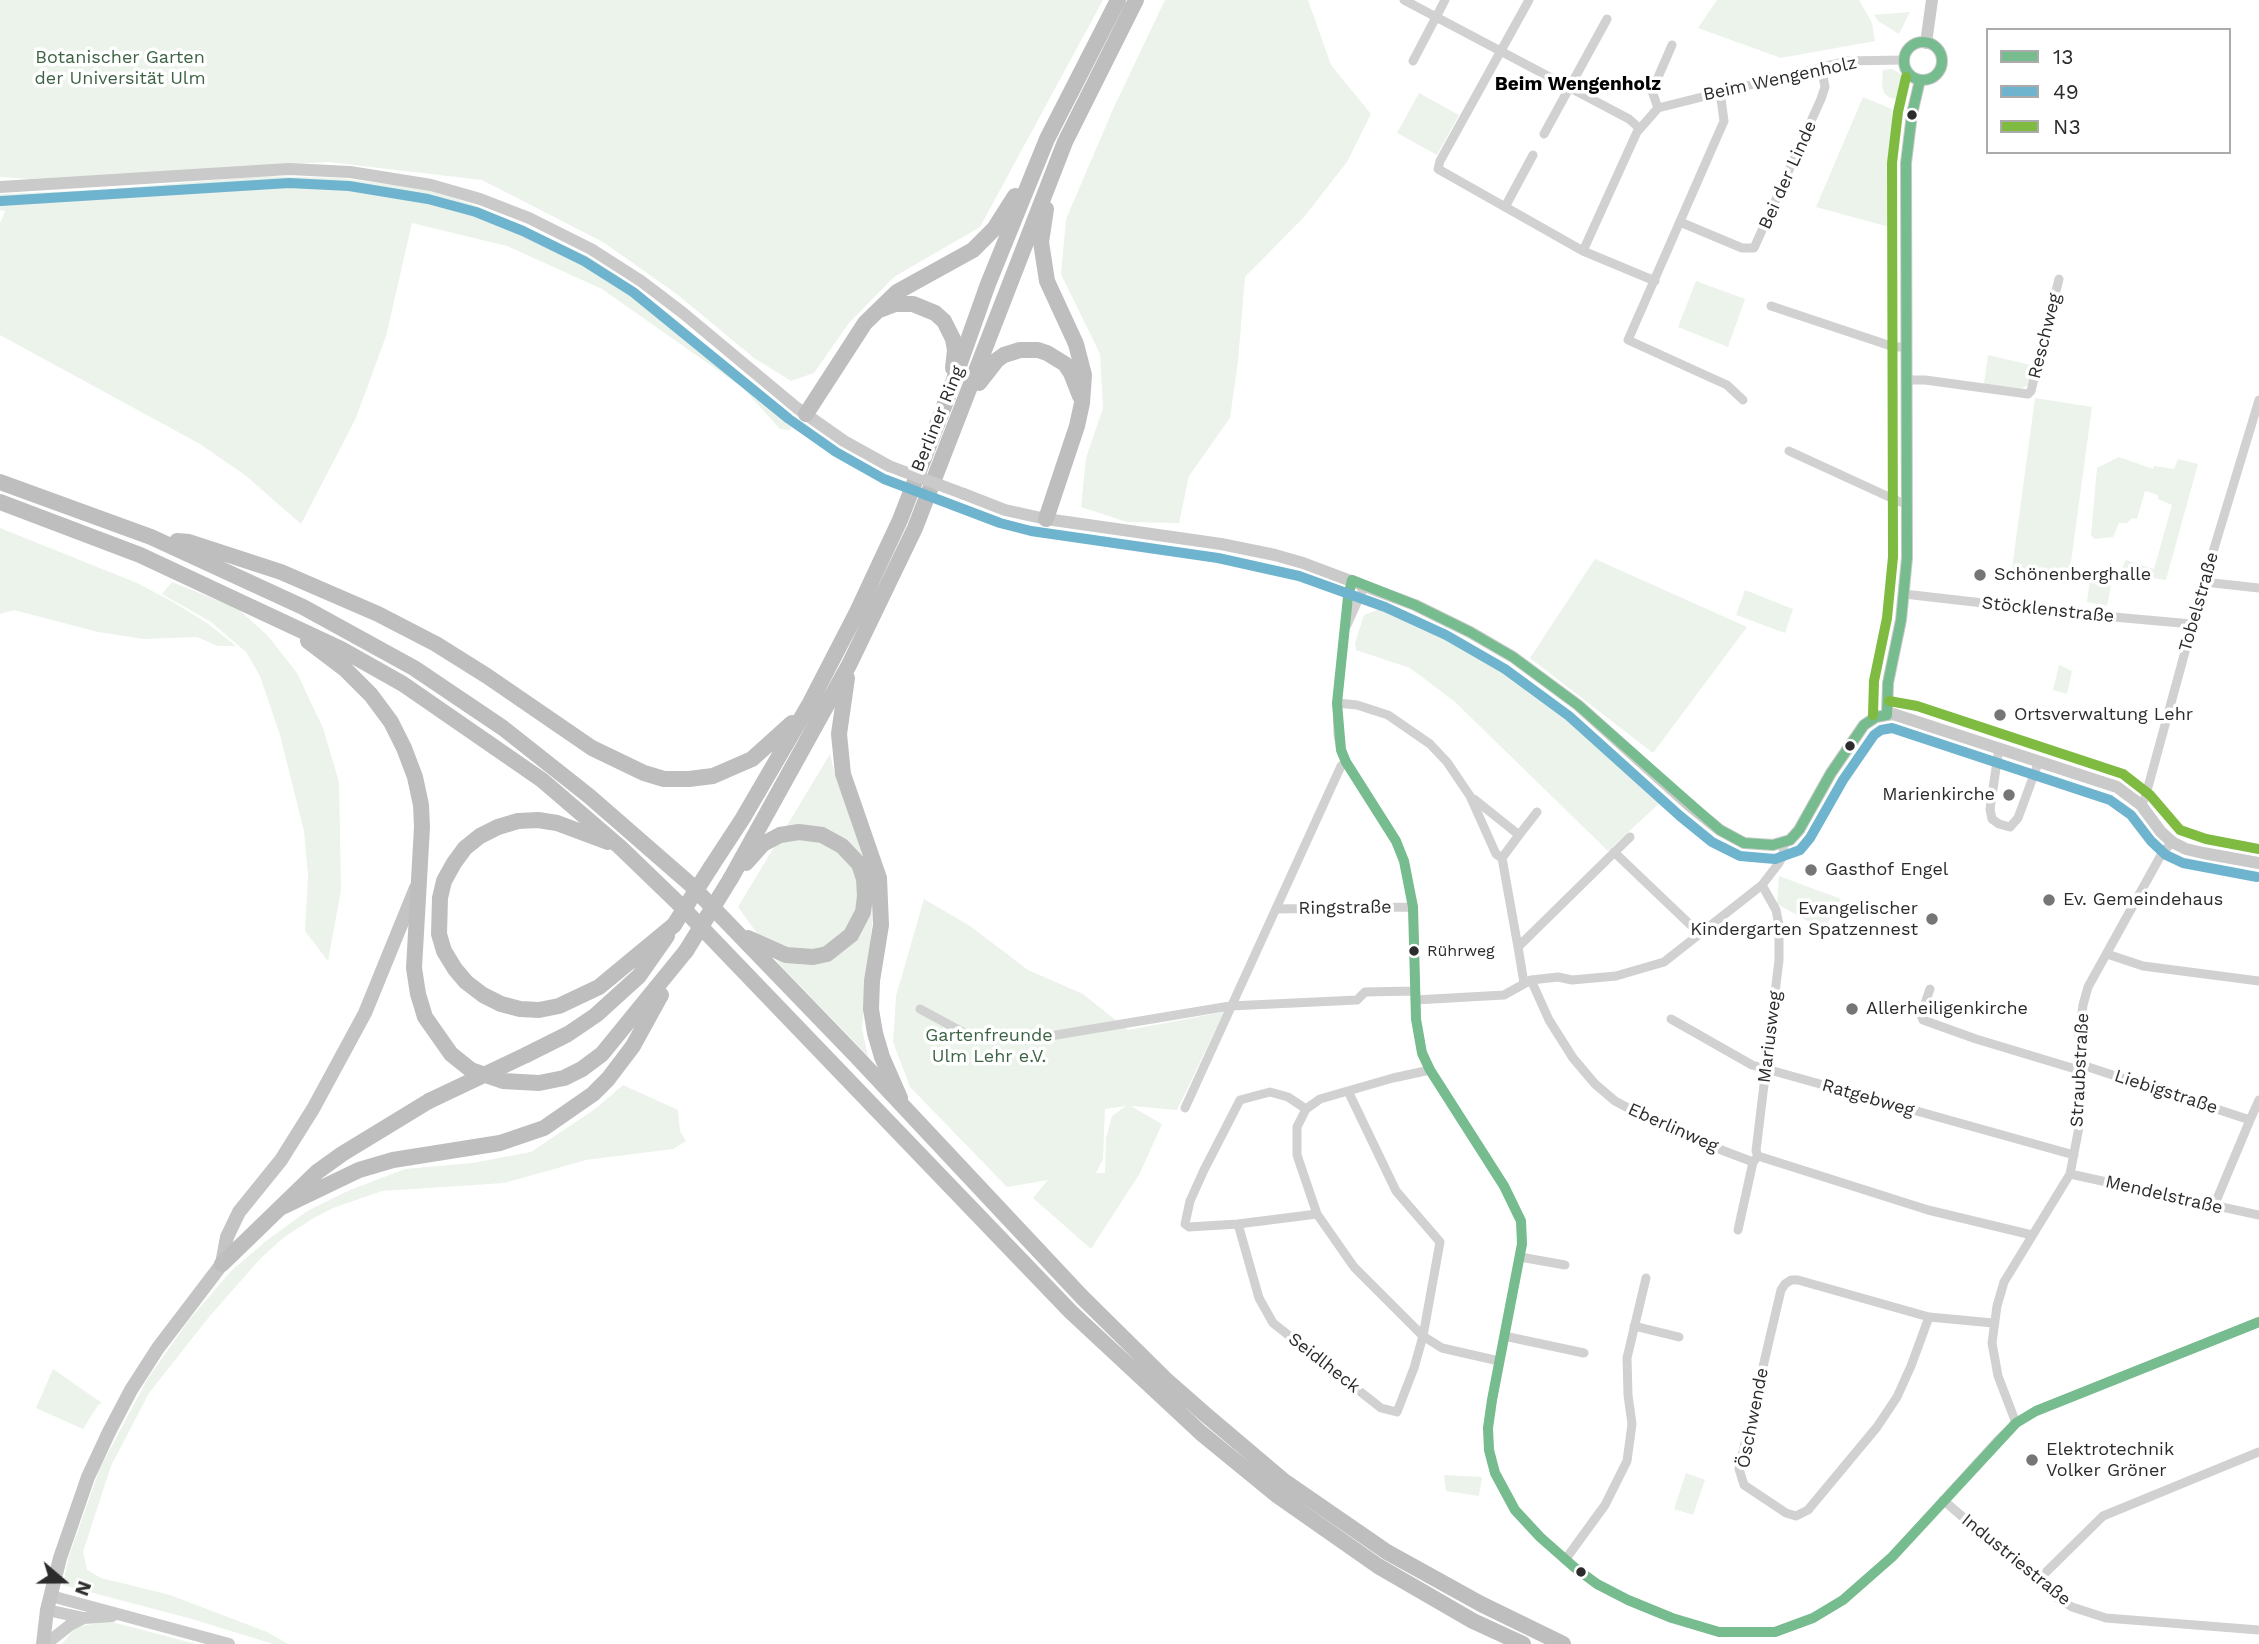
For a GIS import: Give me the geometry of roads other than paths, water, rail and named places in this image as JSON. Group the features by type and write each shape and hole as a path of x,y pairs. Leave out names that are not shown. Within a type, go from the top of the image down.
{"highway":[{"name":"Berliner Ring","path":"650,952 674,925 743,818 810,703 857,612 900,520 988,284 1047,139 1118,0"},
{"name":"Berliner Ring","path":"731,878 849,666 915,528 1065,142 1136,0"},
{"path":"806,414 865,323 876,312 897,292 965,256 983,241 1008,209 1047,139"},
{"path":"1046,519 1077,426 1084,375 1081,357 1047,281 1041,242 1043,221 1065,142"},
{"path":"876,312 895,304 913,304 925,307 944,321 955,350 950,391"},
{"path":"969,392 982,381 997,360 1012,352 1028,349 1047,353 1065,364 1082,403"},
{"path":"0,482 151,537 303,607 414,668 503,728 640,839 690,884 1050,1264 1165,1379 1284,1481 1387,1552 1481,1604 1563,1644"},
{"path":"0,502 140,555 341,649 403,684 541,780 620,847 722,946 1071,1312 1201,1433 1278,1496 1378,1566 1473,1620 1522,1644"},
{"path":"151,537 189,542 242,558 377,614 487,676 592,748 635,769 664,779 701,778 734,769 769,745 810,703"},
{"path":"281,620 345,669 371,695 391,722 412,767 421,805 414,968 425,1017 451,1054 471,1070 488,1077 519,1083 539,1083 564,1078 602,1054 686,951"},
{"path":"849,666 840,719 839,750 843,774 880,878 881,925 872,981 871,1009 882,1058 905,1110"},
{"path":"620,847 556,823 538,820 518,821 489,831 466,848 444,881 440,898 439,934 444,951 466,982 483,995 520,1009 539,1010 580,998 650,952"},
{"path":"282,1207 359,1170 393,1160 500,1143 544,1128 593,1094 633,1046 731,878 763,844 780,835 799,832 822,835 842,846 859,864 864,879 865,896 858,924 851,936 827,954 813,957 786,955 736,932"},
{"path":"222,1264 317,1172 342,1154 429,1101 568,1034 596,1015 639,976 650,952"}],"main road":[{"path":"44,1644 49,1603 71,1524 88,1477 109,1432 131,1390 158,1348 222,1264 227,1237 233,1223 281,1160 313,1109 365,1013 420,876"}],"street":[{"path":"1404,0 1629,119 1639,128"},
{"path":"1413,61 1445,0"},
{"path":"1529,0 1438,169 1583,251 1655,281"},
{"path":"1926,43 1932,0"},
{"path":"1544,134 1607,19"},
{"path":"1926,43 1940,54 1941,66 1935,75 1920,80 1910,75 1904,60 1911,47 1926,43"},
{"path":"1583,251 1639,128 1658,108 1652,91 1672,45"},
{"name":"Beim Wengenholz","path":"1658,108 1846,61 1904,60"},
{"name":"Bei der Linde","path":"1680,222 1742,248 1754,248 1821,99 1825,87 1821,66"},
{"path":"1887,715 1888,683 1904,594 1908,502 1906,163 1912,114 1920,80"},
{"path":"1720,91 1724,121 1628,340 1727,385 1743,400"},
{"path":"1505,207 1533,155"},
{"path":"0,187 289,169 350,172 431,185 468,195 529,218 591,249 640,281 806,414 844,441 889,466 1005,510 1046,519 1248,549 1303,563 1365,585 1440,617 1513,657 1578,705 1689,806 1731,837 1754,845 1784,843 1800,830 1836,765 1864,725 1876,717 1887,715 1913,719 2117,787 2141,805 2172,842 2186,849 2259,863"},
{"name":"Reschweg","path":"1907,380 2028,394 2031,391 2059,279"},
{"path":"1771,306 1894,347 1906,347"},
{"name":"Tobelstraße","path":"2141,805 2204,582 2256,418 2259,400"},
{"path":"1789,451 1900,502 1908,502"},
{"name":"Ringstraße","path":"1352,580 1337,703 1338,735 1346,762 1396,841 1404,861 1413,907 1418,1035 1430,1070 1467,1126 1521,1221 1520,1257 1488,1428 1489,1450 1495,1473 1515,1510 1565,1560 1600,1586 1672,1618 1719,1632 1775,1632 1813,1618 1843,1600 1892,1557 2016,1423 2036,1411 2259,1322"},
{"path":"2204,582 2259,589"},
{"name":"Ringstraße","path":"1344,633 1365,585"},
{"name":"Stöcklenstraße","path":"1904,594 2192,624"},
{"path":"1337,703 1373,710 1406,725 1447,762 1470,796 1496,854 1502,858 1518,947 1528,982"},
{"path":"1999,748 1990,809 1992,819 1999,824 2010,827 2018,818 2039,761"},
{"path":"1185,1108 1341,766 1346,762"},
{"path":"1470,796 1519,835"},
{"path":"1502,858 1537,812"},
{"path":"1518,947 1630,837"},
{"name":"Straubstraße","path":"2016,1423 1998,1376 1992,1343 1993,1323 2004,1282 2070,1174 2080,1122 2080,1036 2083,1004 2088,987 2161,855 2172,842"},
{"path":"920,1009 968,1035 1026,1040 1230,1006 1357,1000 1365,992 1415,996 1504,995 1528,982 1558,977 1573,980 1616,976 1664,962 1762,885 1779,863 1784,843"},
{"path":"1614,852 1700,934"},
{"name":"Mariusweg","path":"1738,1230 1756,1159 1778,970 1779,925 1776,910 1762,885"},
{"name":"Ringstraße","path":"1276,909 1413,907"},
{"path":"2107,954 2143,966 2259,981"},
{"name":"Eberlinweg","path":"1528,982 1573,1058 1595,1084 1615,1101 1669,1130 1928,1210 2032,1235"},
{"name":"Liebigstraße","path":"1930,989 1921,1015 1923,1020 1976,1039 2250,1119"},
{"name":"Ratgebweg","path":"1671,1020 1752,1065 2074,1155"},
{"path":"1430,1070 1320,1098 1306,1109 1297,1127 1297,1155 1317,1214 1353,1268 1423,1336 1442,1348 1499,1361"},
{"path":"1348,1091 1396,1191 1440,1242 1423,1336"},
{"path":"1306,1109 1288,1097 1270,1093 1240,1100 1190,1201 1185,1224 1189,1227 1238,1224 1317,1214"},
{"path":"2214,1206 2259,1100"},
{"name":"Mendelstraße","path":"2070,1174 2259,1216"},
{"name":"Seidlheck","path":"1238,1224 1259,1298 1273,1323 1381,1408 1396,1412 1415,1368 1423,1336"},
{"path":"1520,1257 1565,1265"},
{"path":"1565,1560 1605,1505 1627,1461 1632,1424 1627,1358 1646,1278"},
{"name":"Öschwende","path":"1929,1317 1912,1366 1897,1397 1877,1427 1808,1510 1796,1516 1786,1513 1744,1485 1739,1469 1781,1290 1791,1280 1929,1317 1993,1323"},
{"path":"1634,1326 1679,1337"},
{"path":"1504,1336 1584,1353"},
{"path":"2037,1581 2103,1516 2259,1452"},
{"name":"Industriestraße","path":"1943,1500 2072,1608 2106,1618 2259,1630"},
{"path":"49,1603 118,1616 229,1644"},
{"path":"49,1603 84,1618"},
{"path":"44,1644 84,1618 118,1616"}],"place":[{"name":"Schönenberghalle","path":"1980,575"},
{"name":"Ortsverwaltung Lehr","path":"2000,715"},
{"name":"Marienkirche","path":"2009,795"},
{"name":"Gasthof Engel","path":"1811,870"},
{"name":"Ev. Gemeindehaus","path":"2049,900"},
{"name":"Evangelischer Kindergarten Spatzennest","path":"1932,919"},
{"name":"Rührweg","path":"1414,951"},
{"name":"Allerheiligenkirche","path":"1852,1009"},
{"name":"Elektrotechnik Volker Gröner","path":"2032,1460"}],"district":[{"name":"Beim Wengenholz","path":"1578,84"}],"park label":[{"name":"Botanischer Garten der Universität Ulm","path":"120,68"},
{"name":"Gartenfreunde Ulm Lehr e.V.","path":"989,1046"}]}
